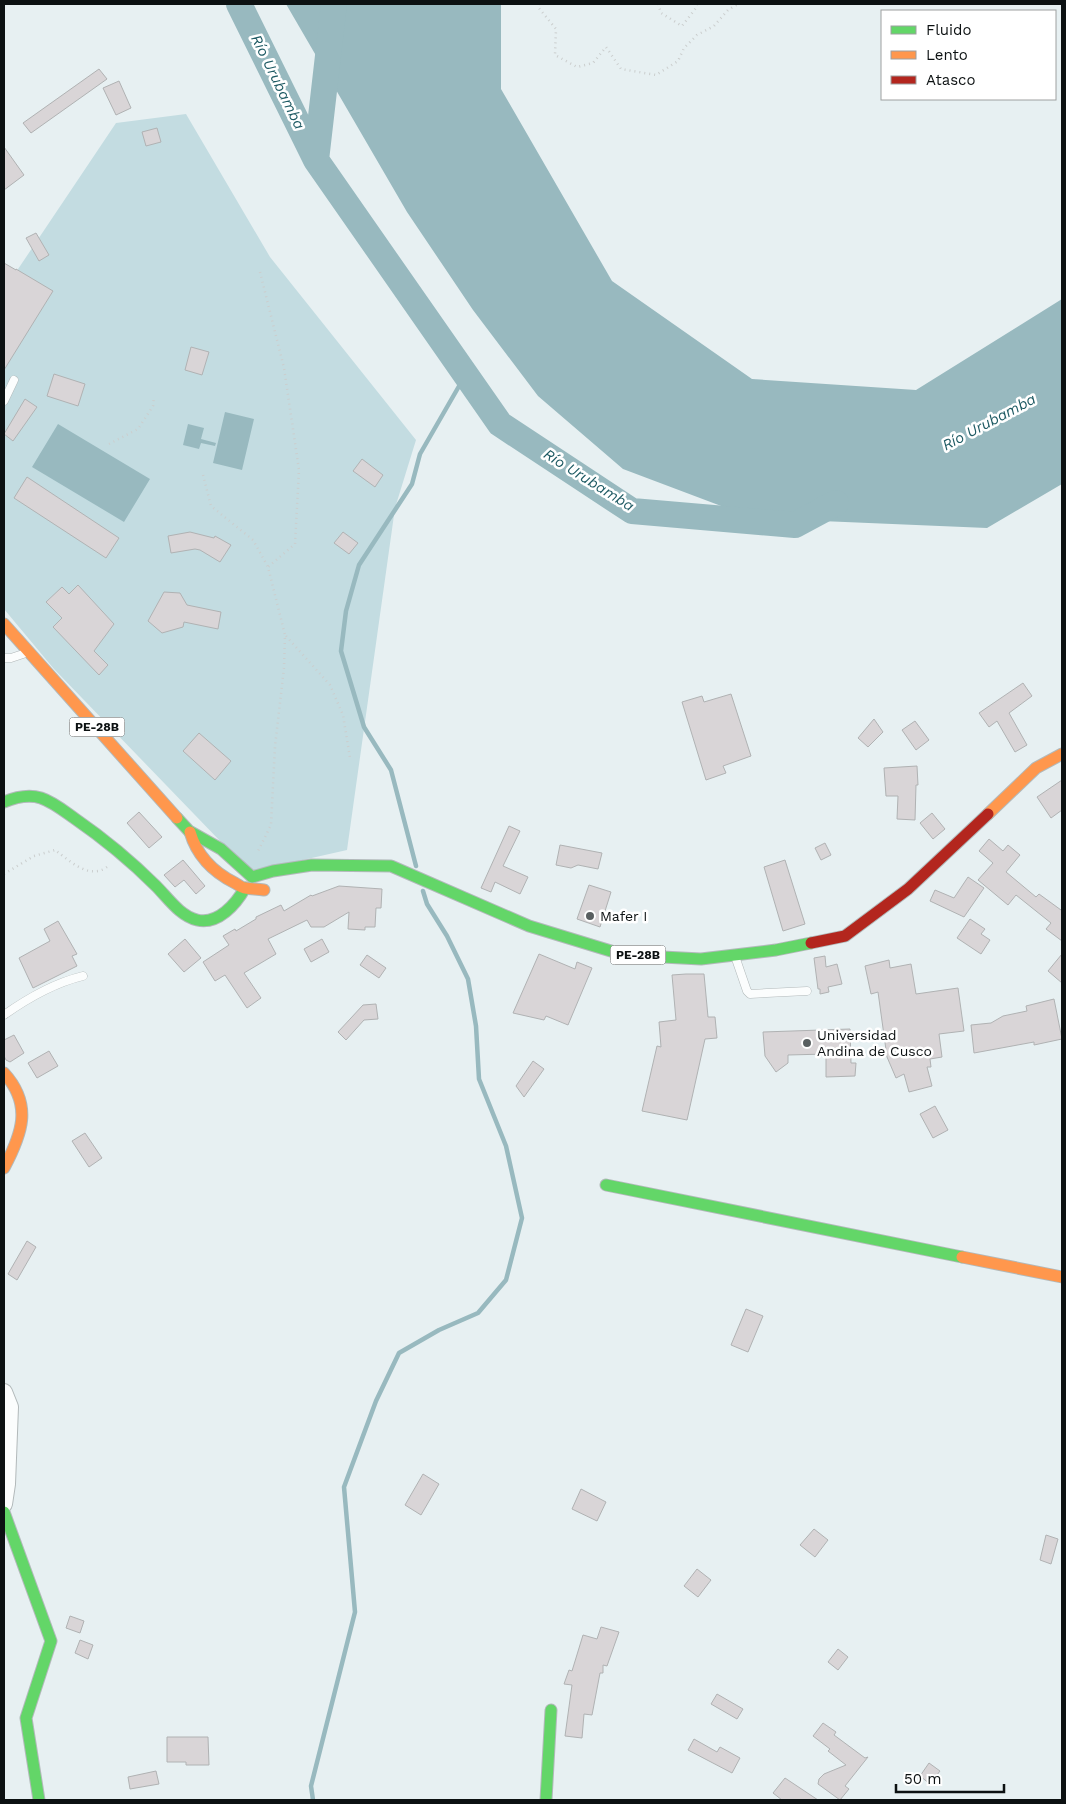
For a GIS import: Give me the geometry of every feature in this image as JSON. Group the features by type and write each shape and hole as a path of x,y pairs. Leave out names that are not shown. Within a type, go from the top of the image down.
{"main road":[{"name":"PE-28B","path":"4,624 190,831 221,849 243,868 247,882 265,891 273,889"},
{"name":"PE-28B","path":"190,831 194,844 203,859 230,882 247,882 273,871 312,865 391,866 529,926 624,955 701,959 776,950 845,936 908,889 1036,768 1062,754"},
{"path":"4,802 21,795 38,797 54,804 93,831 123,856 178,909 198,920 216,918 234,905 247,882"},
{"name":"PE-28B","path":"305,879 332,865"},
{"path":"4,1073 21,1099 23,1120 18,1141 4,1168"},
{"path":"606,1186 1062,1277"},
{"path":"4,1512 51,1641 26,1718 38,1800"},
{"path":"546,1800 551,1710"}],"street":[{"path":"4,1392 10,1407 7,1484 4,1504"}],"lane":[{"path":"4,401 14,380"},
{"path":"4,658 11,658 29,652"},
{"path":"734,955 747,992 750,994 807,990"},
{"path":"4,1015 23,1001 68,980 83,976"}],"path":[{"path":"540,4 538,7 556,29 555,55 578,67 592,63 606,48 622,69 656,75 678,61 684,48 697,35 714,26 728,10 738,4"},
{"path":"658,4 660,13 682,26 697,4"},
{"path":"260,272 284,368 299,470 295,544 268,567"},
{"path":"109,444 138,430 153,406 154,397"},
{"path":"203,475 211,506 254,540 268,567 284,635 284,668 275,746 271,825 256,854"},
{"path":"284,635 330,685 342,715 350,758"},
{"path":"4,874 34,856 55,850 86,871 103,870 123,856"}],"shaded area":[{"path":"186,114 270,257 416,440 395,508 347,850 250,872 54,669 4,609 4,290 116,123"}],"water":[{"path":"286,4 501,4 501,89 612,281 752,379 916,390 1062,299 1062,484 987,528 753,518 623,469 538,396 473,310 407,212"},
{"path":"225,412 254,419 242,470 213,463"},
{"path":"58,424 150,479 124,522 32,467"},
{"path":"188,424 204,428 201,439 216,443 215,446 201,443 199,449 183,445"}],"building":[{"path":"99,69 107,79 31,133 23,123"},
{"path":"119,81 131,108 116,115 103,88"},
{"path":"157,128 161,142 146,146 142,132"},
{"path":"4,147 24,175 4,190"},
{"path":"36,233 49,255 39,261 26,238"},
{"path":"4,263 53,291 4,370"},
{"path":"191,347 209,352 202,375 185,370"},
{"path":"54,374 85,384 78,406 47,396"},
{"path":"25,399 37,407 13,441 4,434"},
{"path":"362,459 383,475 375,487 353,471"},
{"path":"27,477 119,538 106,558 14,498"},
{"path":"190,532 214,538 215,536 231,545 220,562 195,549 171,553 168,536"},
{"path":"343,532 358,543 349,554 334,543"},
{"path":"78,585 114,624 94,651 108,665 99,675 53,627 62,618 46,602 62,587 69,594"},
{"path":"164,592 180,593 187,605 221,612 218,629 184,622 183,627 162,633 148,621"},
{"path":"1023,683 1032,696 1009,713 1027,745 1015,752 997,721 989,727 979,713"},
{"path":"731,694 751,756 723,766 726,773 706,780 682,702 702,696 704,702"},
{"path":"874,719 883,732 868,747 858,738"},
{"path":"915,721 929,740 916,750 902,730"},
{"path":"199,733 231,761 215,780 183,751"},
{"path":"917,766 918,785 916,785 915,820 897,819 898,796 886,796 884,768"},
{"path":"1062,780 1062,810 1051,818 1037,797"},
{"path":"139,812 162,837 149,848 127,823"},
{"path":"932,813 945,829 933,839 920,823"},
{"path":"509,826 520,831 503,866 528,877 520,894 495,882 491,892 481,888"},
{"path":"989,839 1003,851 1008,845 1020,855 1006,872 1036,897 1039,894 1061,910 1062,908 1062,941 1046,929 1051,923 1016,895 1008,905 978,880 993,863 979,851"},
{"path":"825,843 831,855 821,860 815,848"},
{"path":"560,845 602,853 598,869 578,865 571,868 556,865"},
{"path":"183,860 205,886 196,894 184,880 175,887 164,875"},
{"path":"785,860 805,924 783,931 764,867"},
{"path":"968,877 984,888 964,917 930,901 935,890 954,898"},
{"path":"589,885 611,892 600,927 577,919"},
{"path":"339,886 382,889 381,908 376,908 375,927 365,927 365,930 348,929 349,912 324,927 311,927 307,920 268,939 276,954 244,973 261,998 247,1008 225,975 215,981 203,962 229,945 223,936 235,929 236,931 256,919 256,917 281,905 284,911 311,895"},
{"path":"970,919 985,929 981,934 990,940 981,954 957,938"},
{"path":"58,921 77,954 72,956 77,966 33,988 19,958 50,941 44,929"},
{"path":"185,939 201,958 184,972 168,954"},
{"path":"322,939 329,952 311,962 304,949"},
{"path":"539,954 575,969 577,962 592,968 568,1025 546,1016 544,1020 513,1013"},
{"path":"1062,954 1062,983 1048,971"},
{"path":"367,955 386,968 379,978 360,965"},
{"path":"825,956 826,967 837,964 842,984 828,987 829,992 820,994 814,958"},
{"path":"889,960 890,968 911,964 916,994 958,988 964,1031 939,1034 942,1057 930,1059 931,1067 927,1067 932,1086 909,1092 904,1074 896,1078 887,1057 878,992 871,994 865,966"},
{"path":"704,974 708,1017 715,1017 717,1038 705,1039 687,1120 642,1111 657,1046 661,1047 659,1022 676,1020 672,975"},
{"path":"1054,999 1062,1039 1034,1045 1034,1042 974,1053 971,1025 991,1023 1003,1016 1027,1011 1026,1006"},
{"path":"376,1004 378,1019 364,1020 346,1040 338,1032 363,1005"},
{"name":"Universidad Andina de Cusco","path":"850,1029 851,1063 856,1063 855,1076 826,1077 826,1054 788,1055 788,1063 776,1072 765,1056 763,1032"},
{"path":"14,1035 24,1053 10,1062 4,1056 4,1040"},
{"path":"49,1051 58,1066 37,1078 28,1063"},
{"path":"533,1061 544,1069 524,1097 516,1086"},
{"path":"935,1106 948,1130 933,1138 920,1114"},
{"path":"85,1133 102,1158 89,1167 72,1141"},
{"path":"27,1241 36,1247 17,1280 8,1274"},
{"path":"746,1309 763,1316 748,1352 731,1345"},
{"path":"423,1474 439,1484 421,1515 405,1505"},
{"path":"581,1489 606,1502 597,1521 572,1509"},
{"path":"814,1529 828,1540 815,1557 800,1545"},
{"path":"1046,1535 1058,1539 1051,1564 1040,1560"},
{"path":"697,1569 711,1580 698,1597 684,1586"},
{"path":"70,1616 84,1621 80,1633 66,1628"},
{"path":"601,1627 619,1632 607,1666 603,1665 603,1673 600,1673 592,1715 584,1714 582,1738 565,1736 572,1685 564,1684 569,1670 572,1671 583,1635 597,1639"},
{"path":"80,1640 93,1645 88,1659 75,1653"},
{"path":"838,1649 848,1657 838,1670 828,1662"},
{"path":"717,1694 743,1709 737,1719 711,1704"},
{"path":"823,1723 836,1732 834,1735 865,1758 868,1757 845,1786 849,1789 840,1800 818,1784 819,1779 824,1774 846,1765 813,1736"},
{"path":"167,1737 208,1737 209,1765 186,1765 186,1762 167,1762"},
{"path":"694,1739 717,1752 720,1747 740,1758 732,1773 688,1750"},
{"path":"929,1763 940,1771 930,1784 920,1776"},
{"path":"156,1771 159,1784 130,1789 128,1777"},
{"path":"785,1778 818,1800 782,1800 773,1793"}],"waterway":[{"name":"Río Urubamba","path":"239,4 316,160"},
{"name":"Río Urubamba","path":"334,4 316,160 500,424 632,511 795,525 836,503"},
{"path":"416,866 391,770 364,727 341,651 346,611 359,565 412,484 420,454 466,374"},
{"path":"313,1800 311,1786 355,1612 344,1487 376,1401 399,1353 439,1330 478,1313 506,1280 522,1218 506,1146 479,1079 476,1026 468,979 447,936 427,904 423,891"}],"traffic: fast":[{"path":"4,802 18,797 31,796 54,804 116,850 156,886 180,911 191,918 205,921 219,916 226,912 245,888"},
{"path":"177,818 189,831 221,849 252,877 273,871 312,865 391,866 529,926 624,955 701,959 776,950 811,943"},
{"path":"606,1185 962,1257"},
{"path":"4,1512 51,1641 26,1718 39,1800"},
{"path":"546,1800 551,1710"}],"traffic: slow":[{"path":"4,624 177,818"},
{"path":"988,814 1036,768 1062,754"},
{"path":"190,832 197,849 220,874 242,887 264,890"},
{"path":"4,1073 19,1097 22,1120 16,1143 4,1168"},
{"path":"962,1257 1062,1277"}],"traffic: jam":[{"path":"811,943 845,936 908,889 988,814"}],"place":[{"name":"Mafer I","path":"590,916"},
{"name":"Universidad Andina de Cusco","path":"807,1043"}]}
